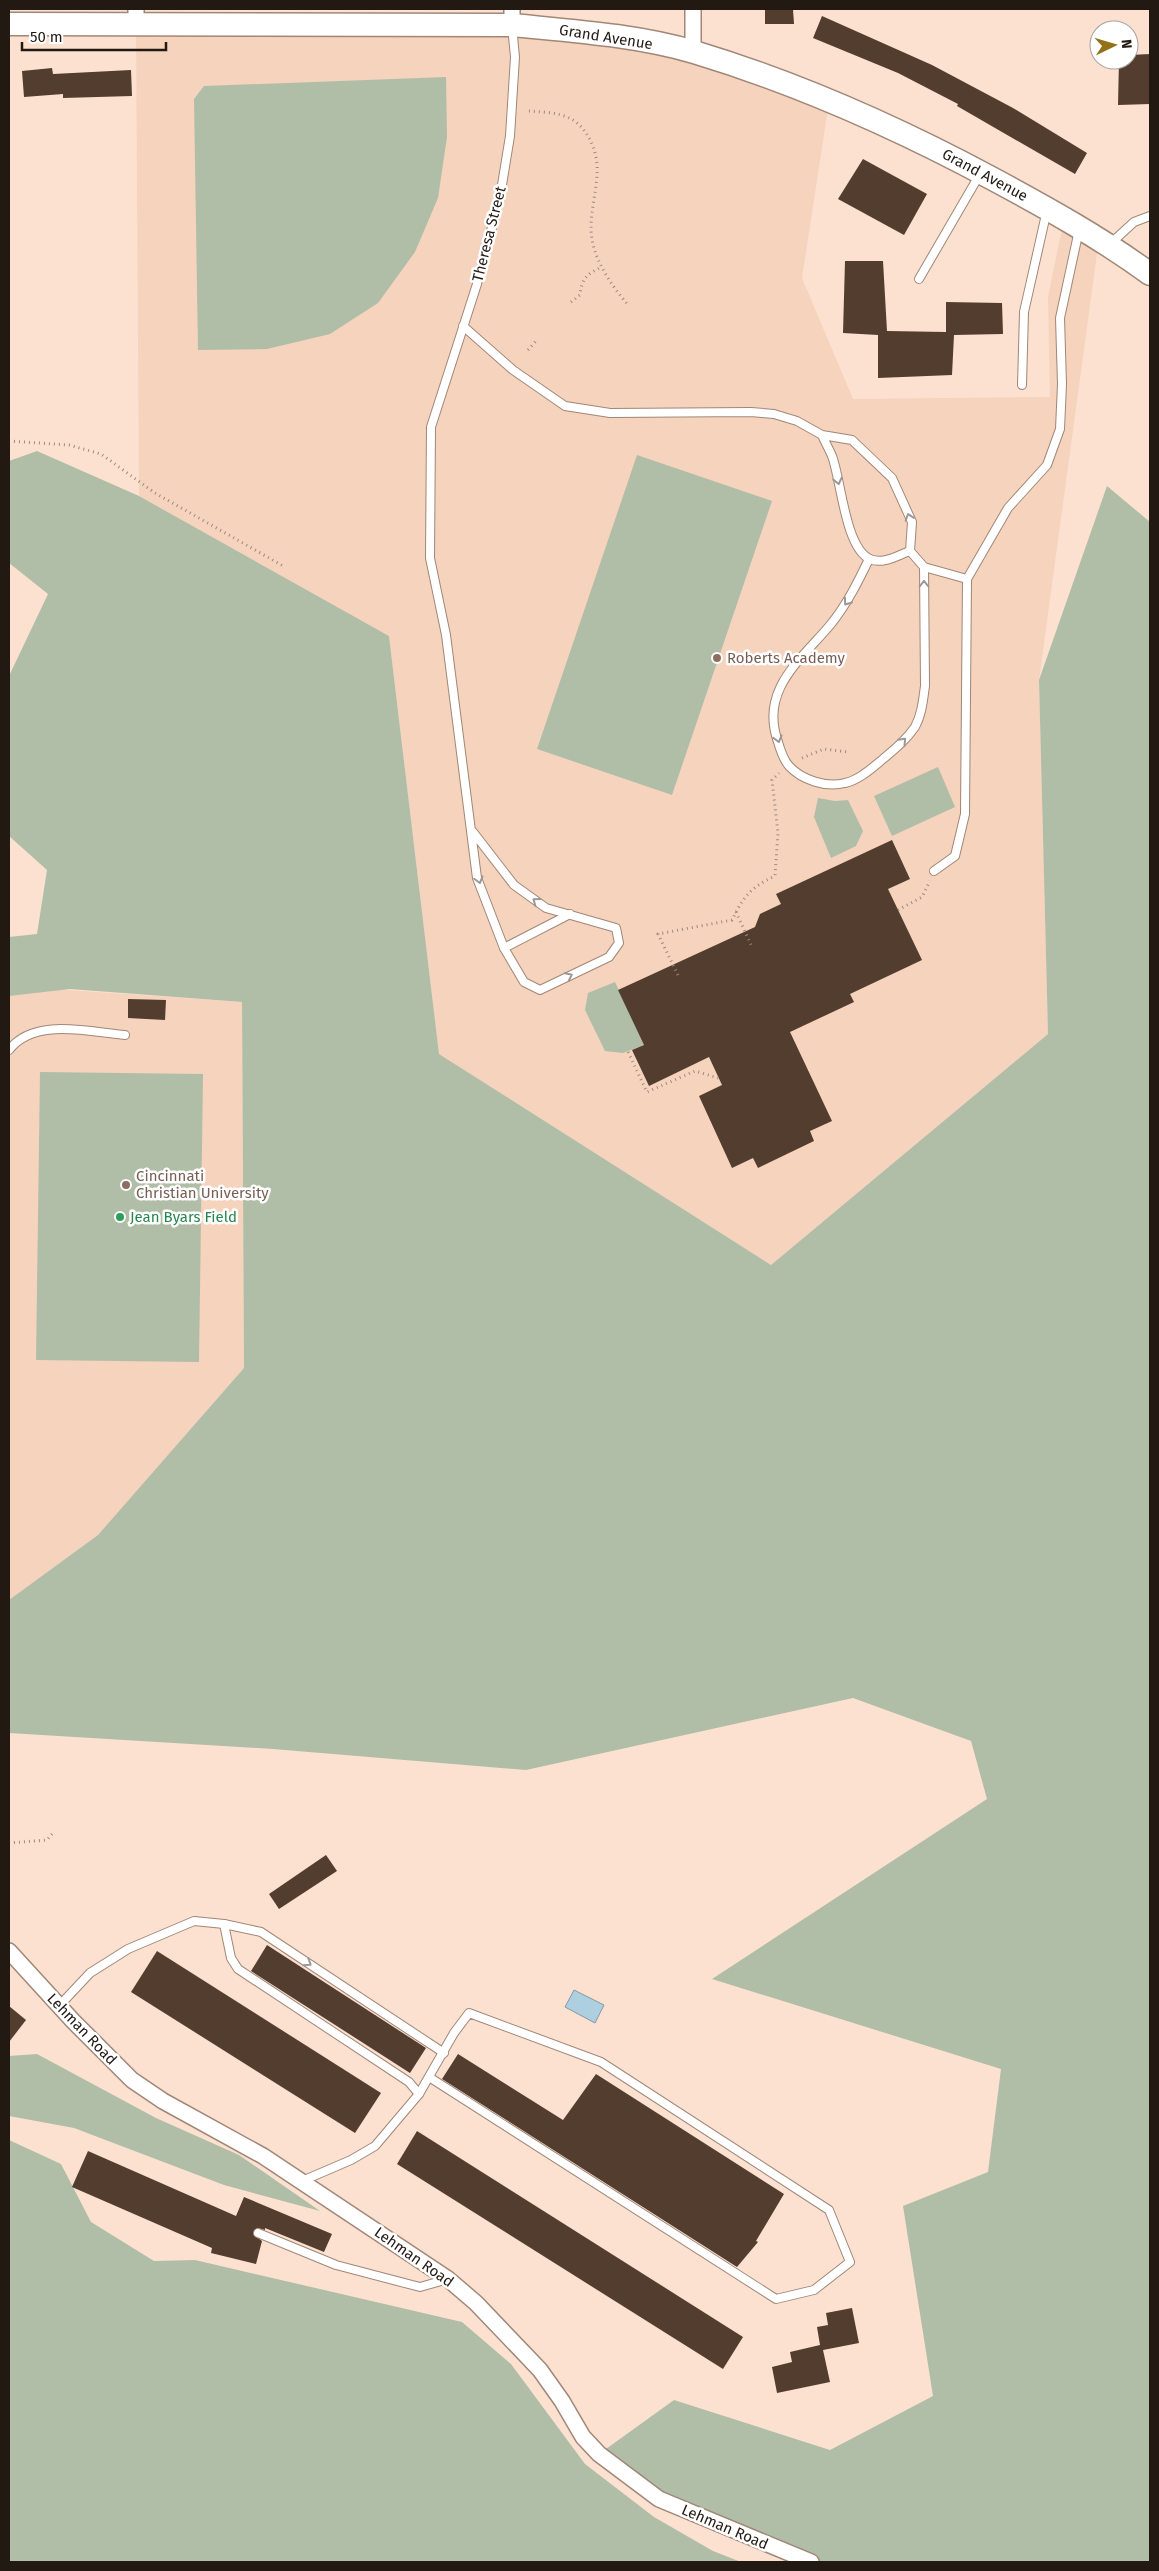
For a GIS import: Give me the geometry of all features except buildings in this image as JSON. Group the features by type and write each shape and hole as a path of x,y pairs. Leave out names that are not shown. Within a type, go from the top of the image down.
{"street":[{"path":"693,9 693,52"},
{"name":"Grand Avenue","path":"9,24 136,16 512,17 693,52 774,80 862,115 981,172 1109,245 1150,274"},
{"name":"Lehman Road","path":"9,1951 132,2080 163,2101 263,2156 448,2279 476,2303 540,2370 562,2401 583,2437 599,2454 659,2499 810,2562"}],"lane":[{"name":"Theresa Street","path":"512,17 515,57 508,144 500,197 463,326 431,427 430,558 446,635 473,832 477,878 504,948 524,982 540,990 609,957 619,944 616,928 570,914"},
{"path":"919,279 981,172"},
{"path":"1022,385 1024,312 1047,208"},
{"path":"1109,245 1134,222 1150,216"},
{"path":"934,871 955,856 965,814 967,579 1008,508 1047,465 1060,429 1062,384 1060,318 1080,228"},
{"path":"463,326 513,370 565,406 610,413 751,412 774,414 797,421 822,435 852,440 892,478 912,522 910,550 924,566 967,579"},
{"path":"822,435 832,456 845,511 857,546 869,559 883,561 910,550"},
{"path":"869,559 852,594 830,624 791,667 778,691 774,713 777,740 789,766 811,781 829,785 846,783 864,773 904,742 916,725 923,706 925,686 924,566"},
{"path":"473,832 514,885 546,908 570,914"},
{"path":"504,948 570,914"},
{"path":"9,1050 16,1041 44,1029 125,1035"},
{"path":"60,2006 90,1972 128,1949 194,1921 224,1924 261,1932 444,2052"},
{"path":"224,1924 231,1958 238,1969 409,2082 419,2094"},
{"path":"302,2181 351,2160 375,2146 419,2094 454,2033 469,2013 600,2062 829,2210 850,2262 814,2290 776,2299 429,2077"},
{"path":"258,2233 336,2265 420,2287 448,2279"}],"path":[{"path":"529,111 568,117 579,126 590,140 597,172 591,229 602,267 613,287 629,306"},
{"path":"571,302 580,295 582,280 588,274 602,267"},
{"path":"528,350 536,341"},
{"path":"9,441 70,445 101,454 155,493 285,567"},
{"path":"802,758 824,749 848,752"},
{"path":"678,975 658,934 732,920 754,886 774,876 778,833 772,780 783,770"},
{"path":"898,910 922,897 934,871"},
{"path":"736,912 752,947"},
{"path":"628,1052 647,1092 695,1071 718,1078"},
{"path":"9,1843 46,1840 52,1834"}],"shaded area":[{"name":"Roberts Academy","path":"136,23 585,32 829,102 802,278 853,399 1050,397 1048,297 1064,219 1099,239 1039,680 1048,1034 771,1265 439,1054 389,636 139,496"},
{"name":"Cincinnati Christian University","path":"9,986 242,1002 244,1368 98,1535 9,1600"}],"green space":[{"path":"446,77 447,137 438,198 415,252 378,303 330,334 267,349 198,350 194,99 204,86"},
{"path":"37,451 139,496 389,636 439,1054 771,1265 1048,1034 1039,680 1107,486 1150,522 1150,2562 811,2562 659,2499 599,2454 674,2400 830,2450 933,2396 903,2206 988,2172 1001,2069 712,1979 987,1799 971,1741 853,1698 526,1770 273,1749 9,1733 9,1600 98,1535 244,1368 242,1002 70,989 9,996 9,937 37,934 47,870 9,836 9,676 48,594 9,563 9,461"},
{"path":"637,455 772,501 672,795 537,749"},
{"path":"938,767 955,807 892,836 874,796"},
{"path":"818,798 835,801 848,800 863,831 856,846 831,858 814,817"},
{"path":"615,982 644,1045 623,1053 605,1051 585,1010 588,993"},
{"name":"Jean Byars Field","path":"40,1072 203,1074 199,1362 36,1360"},
{"path":"37,2054 156,2118 239,2155 320,2211 224,2185 74,2128 9,2116 9,2056"},
{"path":"9,2140 61,2164 91,2222 154,2261 195,2260 462,2322 511,2364 585,2464 654,2517 713,2551 741,2562 9,2562"}],"water":[{"path":"574,1990 604,2005 595,2023 565,2007"}],"place":[{"name":"Roberts Academy","path":"717,658"},
{"name":"Cincinnati Christian University","path":"126,1185"},
{"name":"Jean Byars Field","path":"120,1217"}]}
